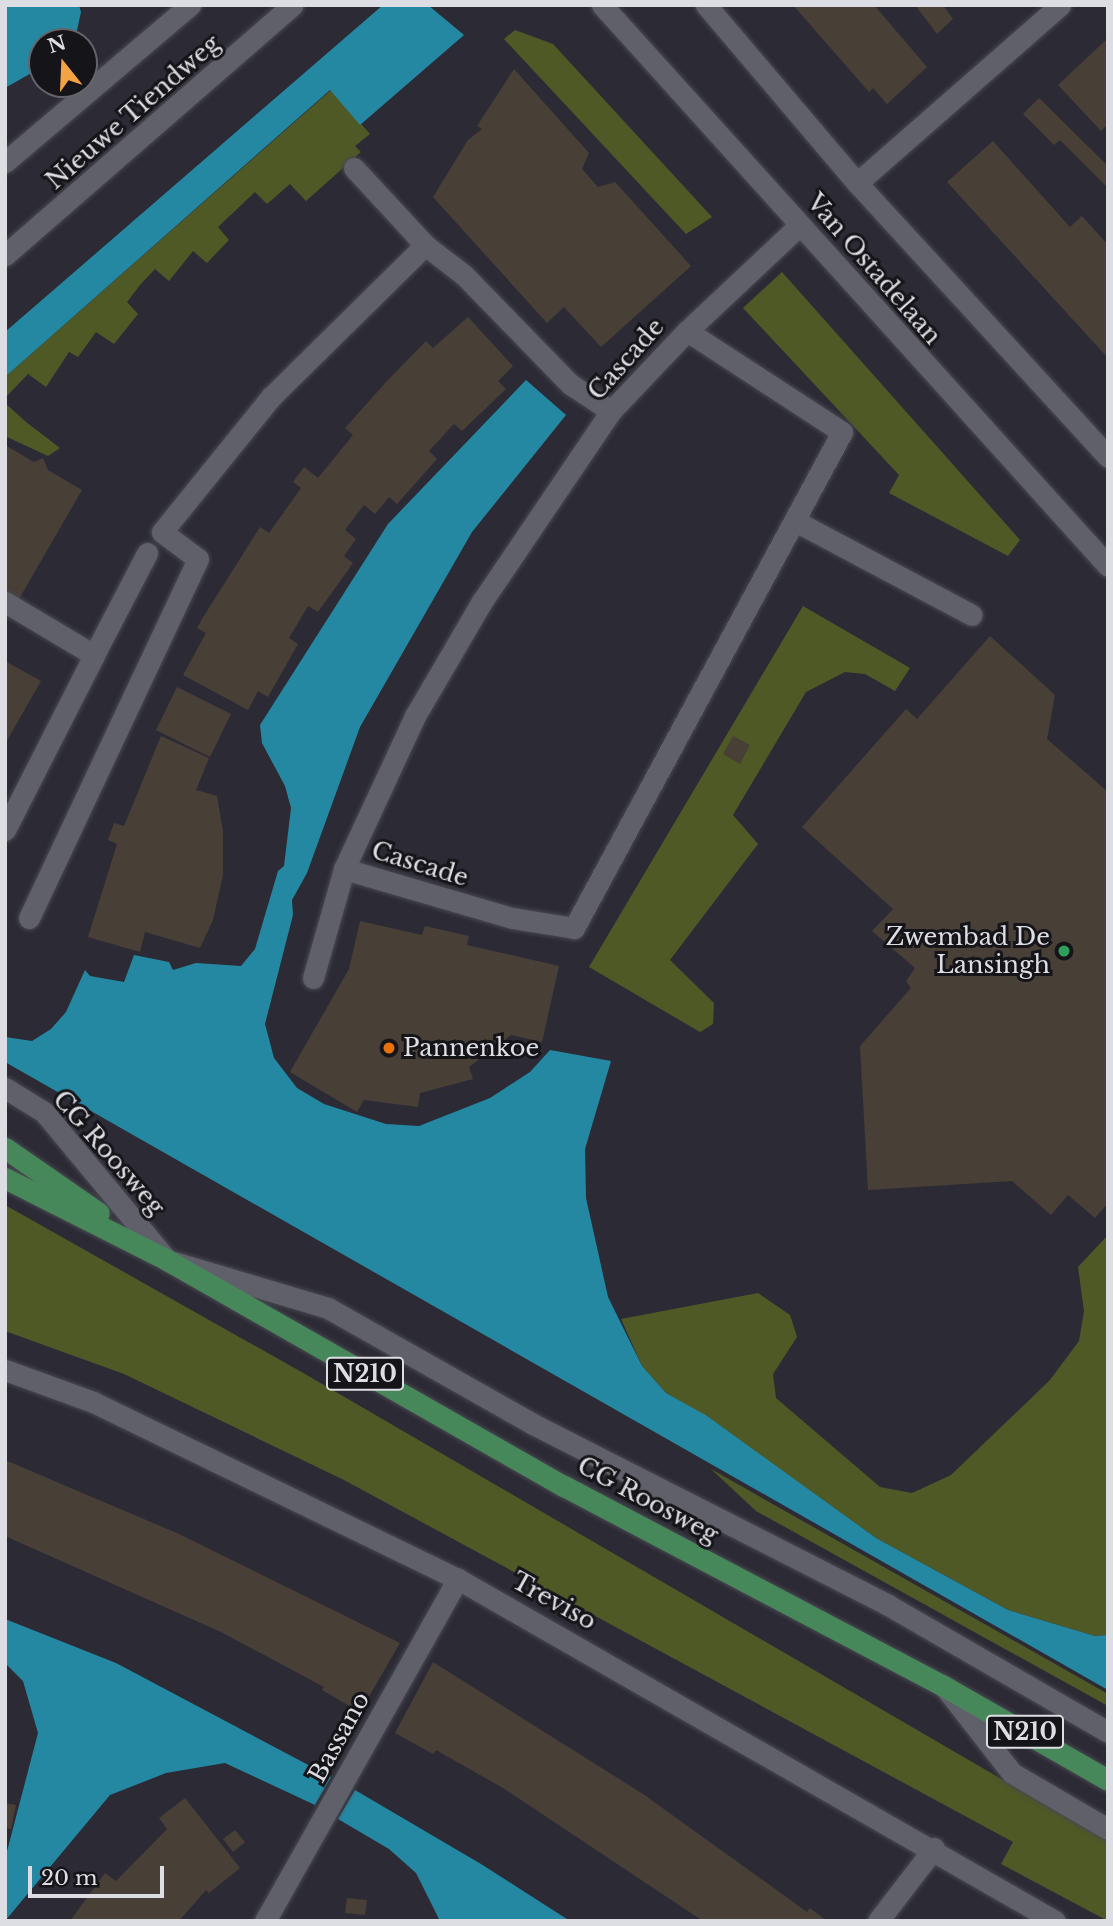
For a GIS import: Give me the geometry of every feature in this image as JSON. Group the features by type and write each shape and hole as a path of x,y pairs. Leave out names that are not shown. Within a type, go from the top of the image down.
{"main road":[{"name":"CG Roosweg","path":"5,1148 167,1260"},
{"name":"CG Roosweg","path":"5,1178 167,1260 564,1486 942,1685 1108,1780"}],"street":[{"name":"Nieuwe Tiendweg","path":"5,162 190,5"},
{"name":"Nieuwe Tiendweg","path":"5,255 293,5"},
{"name":"Van Ostadelaan","path":"602,5 1108,566"},
{"name":"Van Ostadelaan","path":"706,5 857,183 1108,457"},
{"path":"857,183 1060,5"},
{"path":"354,168 425,245 464,275 570,384 611,411"},
{"name":"Cascade","path":"687,331 842,432 574,928 512,918 344,869 415,716 481,603 611,411 687,331 800,225"},
{"path":"29,918 198,559 162,532 271,397 425,245"},
{"path":"795,521 972,615"},
{"path":"5,830 147,553"},
{"path":"5,602 94,655"},
{"path":"313,978 344,869"},
{"name":"CG Roosweg","path":"5,1088 44,1112 167,1260 328,1308 534,1423 888,1605 1108,1732"},
{"name":"Treviso","path":"5,1370 93,1402 458,1578 934,1848 1055,1921"},
{"name":"Bassano","path":"265,1921 458,1578"},
{"path":"942,1685 1012,1773 1108,1829"},
{"path":"878,1921 934,1848"}],"green space":[{"path":"515,30 553,44 712,217 686,234 504,39"},
{"path":"331,90 370,134 355,146 361,152 306,201 290,184 267,204 255,192 218,227 229,240 207,263 193,251 169,281 155,269 140,285 127,302 138,314 114,344 96,332 78,357 69,352 46,387 28,374 5,398 5,377"},
{"path":"782,272 1020,540 1008,556 889,493 899,475 743,308"},
{"path":"5,403 60,448 48,456 5,436"},
{"path":"803,606 910,668 895,691 865,674 845,672 806,692 733,815 758,844 670,960 714,1003 713,1024 700,1032 589,967"},
{"path":"5,1205 305,1374 1108,1841 1108,1921 1001,1864 1013,1842 344,1480 124,1374 5,1331"},
{"path":"1108,1235 1108,1635 1095,1636 1008,1610 876,1538 707,1417 666,1393 642,1366 621,1319 758,1293 790,1315 797,1337 773,1374 776,1398 880,1487 912,1493 951,1475 1050,1380 1079,1341 1084,1311 1078,1267"},
{"path":"711,1469 1108,1694 1108,1706 756,1511"}],"water":[{"path":"5,5 79,5 81,12 78,28 28,28 28,75 5,88"},
{"path":"383,5 428,5 464,35 360,125 330,90 5,377 5,332"},
{"path":"526,380 566,415 472,532 360,727 307,873 292,900 293,915 265,1024 274,1058 297,1088 324,1104 386,1124 419,1126 490,1098 530,1072 550,1050 611,1061 585,1149 586,1198 608,1297 642,1366 666,1393 707,1416 876,1538 1008,1610 1095,1636 1108,1635 1108,1690 5,1062 5,1037 32,1041 51,1029 66,1012 85,970 90,976 124,982 134,955 169,962 173,970 196,963 241,966 255,949 278,871 284,866 291,808 285,786 262,743 260,725 388,524"},
{"path":"5,1619 116,1663 331,1777 315,1805 225,1763 166,1773 110,1795 5,1921 5,1859 38,1733 23,1681 5,1663"},
{"path":"355,1790 481,1864 570,1921 440,1921 416,1873 389,1849 338,1819"}],"building":[{"path":"793,5 874,5 927,67 887,104 873,88 869,92"},
{"path":"915,5 943,5 953,19 937,34"},
{"path":"1108,38 1108,124 1101,131 1058,85"},
{"path":"514,69 589,153 582,169 598,187 615,182 691,266 601,347 564,307 547,323 433,197 468,140 482,129 477,126"},
{"path":"1039,98 1108,166 1108,188 1060,140 1054,145 1023,114"},
{"path":"993,141 1070,227 1082,216 1108,245 1108,358 947,182"},
{"path":"468,317 513,366 498,381 506,389 462,431 454,424 429,451 437,459 397,504 389,497 375,514 364,505 345,530 356,539 344,556 353,563 318,612 308,606 289,638 298,644 268,697 258,691 248,710 183,675 206,633 197,628 202,619 260,527 269,533 301,488 293,482 304,467 318,478 353,435 345,428 387,381 426,341 433,348"},
{"path":"5,445 34,462 43,458 48,470 82,490 19,599 5,591"},
{"path":"990,636 1055,695 1047,739 1108,792 1108,1203 1095,1218 1068,1195 1051,1215 1012,1181 868,1190 860,1046 911,988 906,981 915,968 872,931 893,909 802,827 906,709 917,719"},
{"path":"5,661 41,681 5,744"},
{"path":"177,687 231,714 210,757 156,730"},
{"path":"161,736 209,758 196,790 217,796 223,831 223,875 213,920 200,948 145,932 140,952 88,937 117,844 108,840 114,823 124,826"},
{"path":"733,736 750,745 740,764 723,754"},
{"path":"360,921 422,935 425,926 469,936 467,945 559,966 542,1042 511,1035 469,1067 473,1079 420,1093 418,1107 364,1100 357,1112 290,1072 349,969"},
{"path":"5,1460 179,1534 400,1643 360,1712 322,1690 324,1687 221,1632 5,1536"},
{"path":"433,1662 643,1794 807,1912 810,1908 827,1921 703,1921 503,1788 436,1750 433,1754 395,1733"},
{"path":"185,1798 240,1868 209,1893 206,1890 179,1921 70,1921 105,1873 116,1881 167,1829 159,1818"},
{"path":"5,1803 16,1805 11,1829 5,1828"},
{"path":"235,1830 245,1842 233,1852 223,1839"},
{"path":"347,1898 367,1900 365,1915 345,1913"}],"place":[{"name":"Zwembad De Lansingh","path":"1064,951"},
{"name":"Pannenkoe","path":"389,1048"}]}
